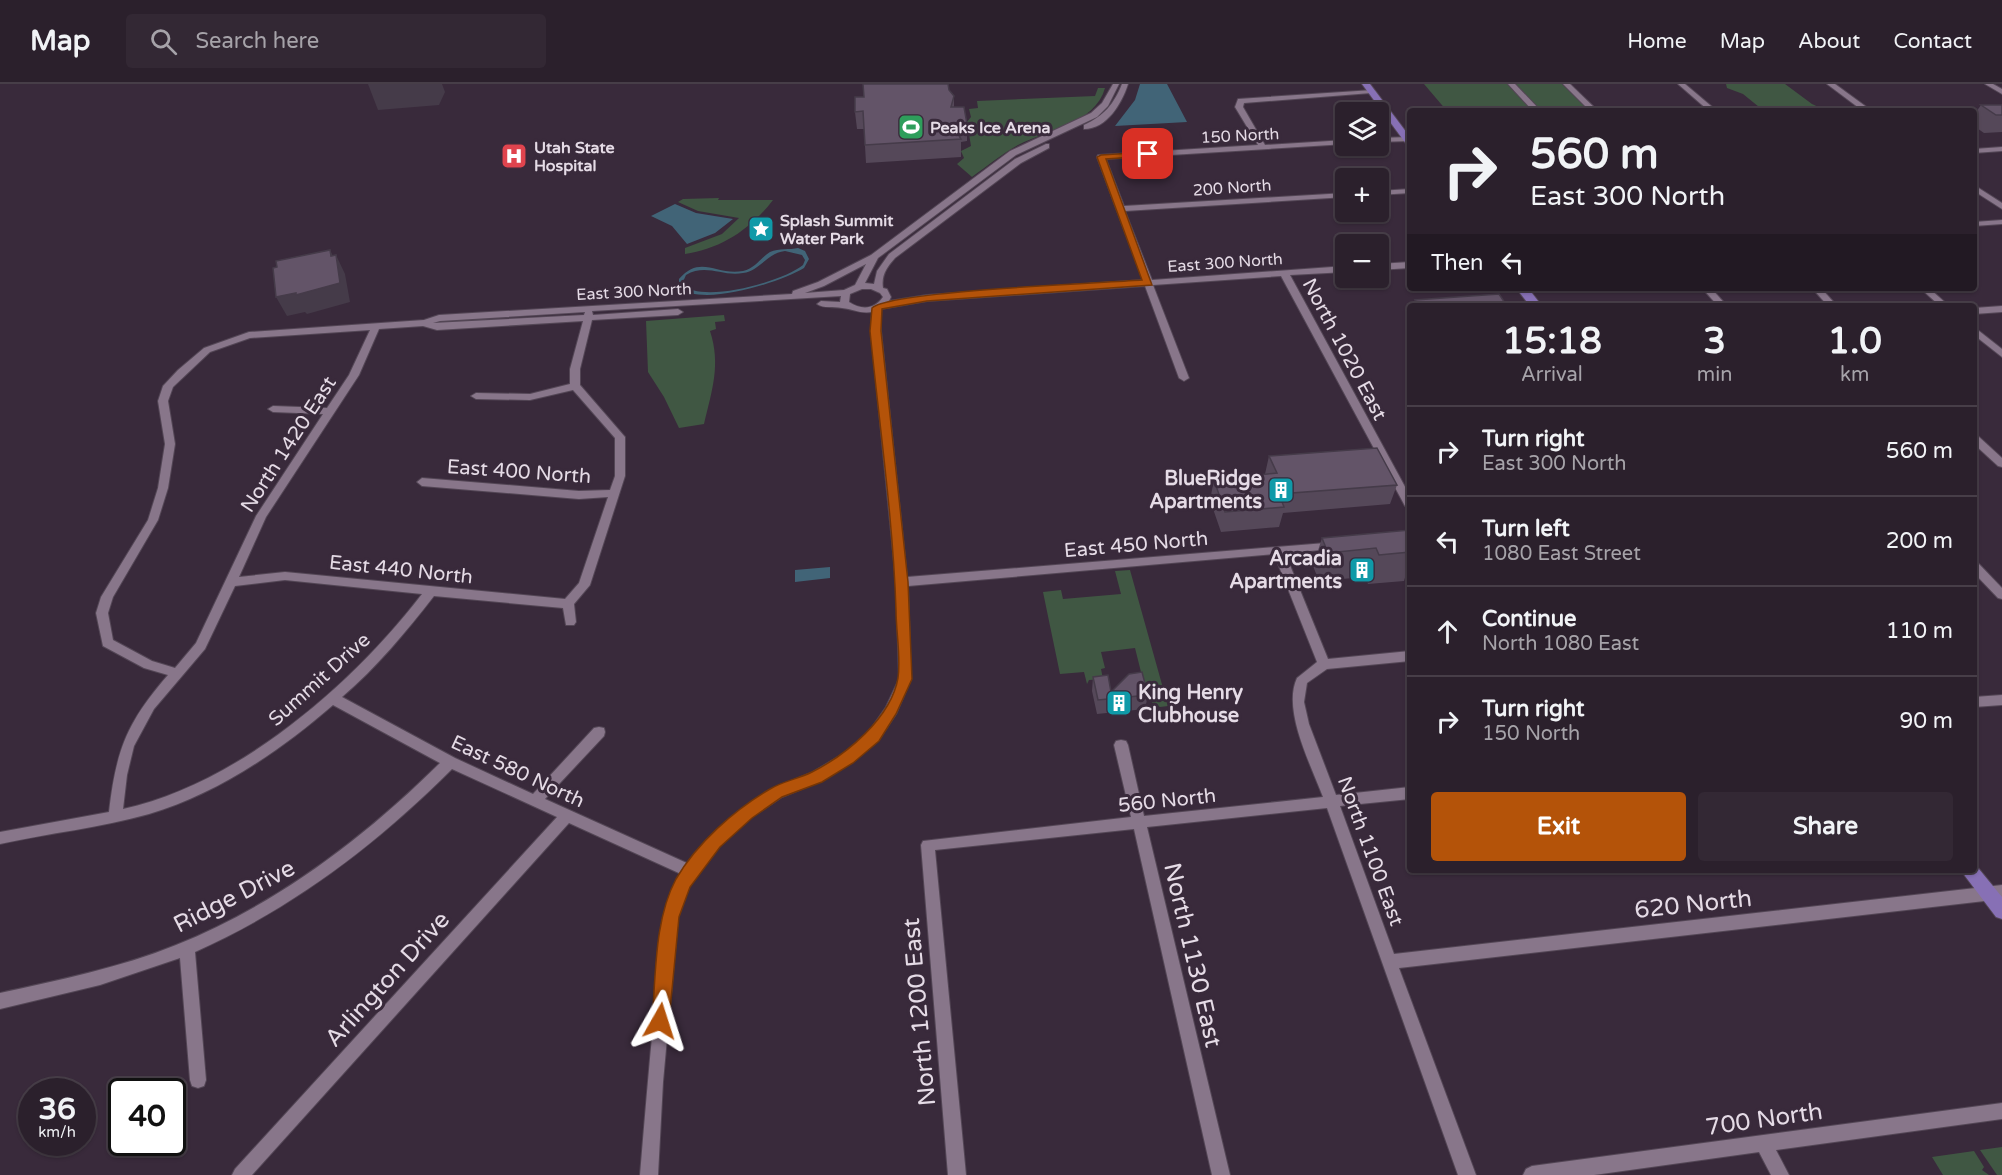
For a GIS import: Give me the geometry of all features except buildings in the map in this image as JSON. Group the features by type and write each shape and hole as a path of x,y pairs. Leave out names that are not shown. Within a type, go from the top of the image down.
{"main road":[{"path":"1368,87 1407,137"},
{"path":"1524,291 1534,303"},
{"path":"1974,873 1995,892 2002,911"}],"street":[{"path":"766,298 821,284 874,257 1013,153 1094,115 1106,104 1116,84"},
{"path":"649,1175 671,917 683,883 714,842 747,813 777,792 816,777 848,759 873,737 891,710 905,679 902,582 876,331 880,306 887,297 878,282 880,273 892,256 1018,161 1104,119 1120,101 1125,84"},
{"path":"1511,84 1534,108"},
{"path":"1566,84 1591,108"},
{"path":"1681,84 1709,108"},
{"path":"1830,84 1864,108"},
{"path":"1989,84 2002,92"},
{"path":"1263,147 1239,107 1241,101 1368,87"},
{"path":"1389,141 1407,140"},
{"name":"150 North","path":"1120,209 1102,159 1335,143"},
{"path":"1977,151 2002,149"},
{"path":"1977,189 2002,207"},
{"path":"1389,192 1407,191"},
{"name":"200 North","path":"1120,209 1335,196"},
{"path":"1120,209 1184,378"},
{"path":"1977,224 2002,222"},
{"path":"846,305 843,298 846,293 859,287 874,257"},
{"path":"1389,266 1407,265"},
{"name":"East 300 North","path":"589,313 829,303 860,310 927,298 1335,270"},
{"name":"North 1020 East","path":"1284,273 1407,500"},
{"name":"East 300 North","path":"859,287 927,298"},
{"path":"1709,291 1720,303"},
{"path":"1819,291 1830,303"},
{"path":"1927,291 1941,303"},
{"name":"East 300 North","path":"177,673 148,665 106,643 102,613 116,579 153,520 163,488 170,444 163,402 168,386 207,350 231,339 249,335 425,323 437,327 846,293"},
{"path":"1977,311 2002,309"},
{"path":"860,310 876,331"},
{"path":"570,622 568,603 584,585 620,476 620,438 575,386 575,369 589,313"},
{"name":"North 1420 East","path":"230,582 261,516 354,375 376,326"},
{"path":"1977,333 2002,354"},
{"path":"476,396 530,397 575,386"},
{"path":"273,409 331,411"},
{"path":"1977,441 2002,464"},
{"name":"East 400 North","path":"422,482 579,495 614,493"},
{"name":"East 450 North","path":"902,582 1351,544"},
{"path":"1278,550 1324,664 1407,656"},
{"path":"1977,569 2002,595"},
{"name":"East 440 North","path":"230,582 285,576 568,603"},
{"path":"116,814 120,775 128,745 150,705 201,646 230,582"},
{"name":"Summit Drive","path":"0,838 169,801 229,771 285,738 332,698 414,616 431,591"},
{"name":"North 1100 East","path":"1324,664 1301,681 1298,702 1303,724 1467,1175"},
{"name":"East 580 North","path":"332,698 450,762 691,872"},
{"path":"1977,702 2002,700"},
{"path":"536,800 599,732"},
{"name":"North 1130 East","path":"1121,745 1221,1175"},
{"name":"Ridge Drive","path":"0,1001 135,967 187,947 254,915 315,880 416,798 450,762"},
{"name":"560 North","path":"928,845 1407,793"},
{"name":"Arlington Drive","path":"242,1175 568,815"},
{"name":"North 1200 East","path":"928,845 957,1175"},
{"name":"620 North","path":"1388,962 1995,892"},
{"path":"187,947 198,1080"},
{"name":"700 North","path":"1532,1175 1575,1172 1763,1143 2002,1111"},
{"path":"1763,1143 1780,1175"}],"green space":[{"path":"1424,84 1562,84 1587,108 1444,108"},
{"path":"1726,84 1785,84 1821,108 1760,108 1743,94 1727,88"},
{"path":"1098,88 1105,88 1100,100 1081,118 1018,145 972,177 957,164 964,158 961,151 971,146 967,122 971,117 969,109 978,108 977,101 1095,96"},
{"path":"719,198 718,200 773,200 755,220 734,236 711,248 685,254 685,248 722,234 739,218 698,211 678,202 683,199"},
{"path":"724,315 725,321 715,322 716,329 710,331 715,366 704,424 679,428 664,397 648,372 646,321"},
{"path":"1130,570 1168,706 1160,707 1148,700 1135,648 1101,652 1105,668 1101,669 1103,679 1089,680 1087,684 1084,672 1060,674 1043,592 1061,590 1063,599 1121,594 1115,571"},
{"path":"2002,1147 2002,1175 1997,1175 1980,1150"},
{"path":"1974,1151 1984,1167 1982,1170 1989,1175 1943,1175 1932,1157"}],"water":[{"path":"1140,84 1167,84 1187,122 1115,126 1135,100"},
{"path":"675,204 696,213 733,219 715,233 687,244 672,226 651,216"},
{"path":"798,248 805,251 809,259 804,268 760,286 741,291 705,295 690,293 679,287 679,279 694,268 743,271 751,268 770,252","holes":["779,252 802,255 805,260 803,265 779,278 761,284 706,292 692,290 682,284 686,275 701,270 743,273 755,269"]},
{"path":"830,567 830,578 795,582 795,570"}],"place":[{"name":"Peaks Ice Arena","path":"911,127"},
{"name":"Utah State Hospital","path":"514,156"},
{"name":"Splash Summit Water Park","path":"761,229"},
{"name":"BlueRidge Apartments","path":"1281,490"},
{"name":"Arcadia Apartments","path":"1362,570"},
{"name":"King Henry Clubhouse","path":"1119,703"}],"route":[{"path":"660,1021 671,917 683,883 714,842 747,813 777,792 816,777 848,759 873,737 891,710 905,679 902,582 876,331 877,308 883,304 927,298 1148,282 1101,157 1148,154"}]}
